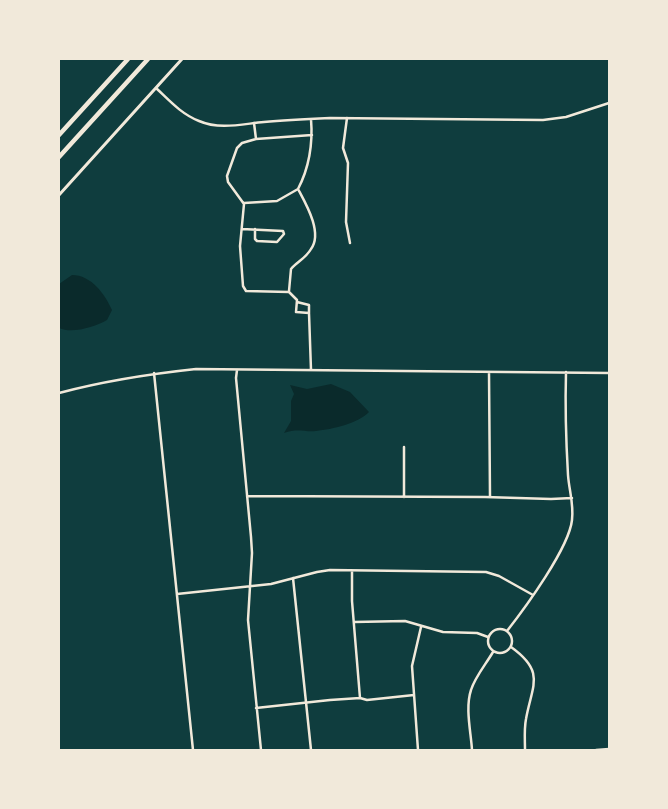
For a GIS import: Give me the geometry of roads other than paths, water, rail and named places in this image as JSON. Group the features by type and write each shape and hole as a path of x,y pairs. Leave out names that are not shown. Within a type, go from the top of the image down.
{"highway":[{"path":"59,135 128,59"},
{"path":"59,157 148,59"}],"street":[{"path":"59,195 182,59"},
{"path":"156,88 181,112 197,121 212,126 346,118 543,120 580,113 609,103"},
{"path":"346,118 343,148 348,163 346,222 350,243"},
{"path":"244,203 277,201 298,189 312,148 311,119"},
{"path":"254,123 256,139"},
{"path":"289,292 246,291 244,289 240,262 244,203 228,182 226,176 237,148 242,144 256,139 312,135"},
{"path":"298,189 309,210 315,236 310,251 292,267 289,292 297,302 309,305 311,370"},
{"path":"242,228 282,231 284,234 277,242 257,241 255,239 255,229"},
{"path":"297,302 296,312 309,313"},
{"path":"59,393 96,383 154,373 196,369 609,372"},
{"path":"237,370 236,378 252,552 248,620 261,750"},
{"path":"489,372 490,497"},
{"path":"508,631 554,564 572,522 572,498 567,470 565,426 566,372"},
{"path":"154,373 193,750"},
{"path":"404,447 404,497"},
{"path":"247,496 572,498"},
{"path":"177,594 271,584 318,572 352,571 486,572 500,576 533,595"},
{"path":"352,571 360,698"},
{"path":"293,578 311,750"},
{"path":"354,622 399,621 443,632 468,632 488,637"},
{"path":"418,750 412,666 421,626"},
{"path":"504,629 508,631 512,639 511,647 504,653 497,654 493,652 488,645 488,637 496,630 504,629"},
{"path":"511,647 518,651 532,669 535,682 525,720 525,750"},
{"path":"472,750 469,710 470,694 473,685 493,652"},
{"path":"256,708 306,702 360,698 367,700 414,695"},
{"path":"596,750 609,750"}],"water":[{"path":"72,275 85,278 101,292 112,310 107,320 83,329 64,330 59,328 59,284"},
{"path":"331,384 350,392 369,412 358,420 337,427 316,431 297,430 284,433 291,421 291,401 294,394 290,385 307,389"}]}
